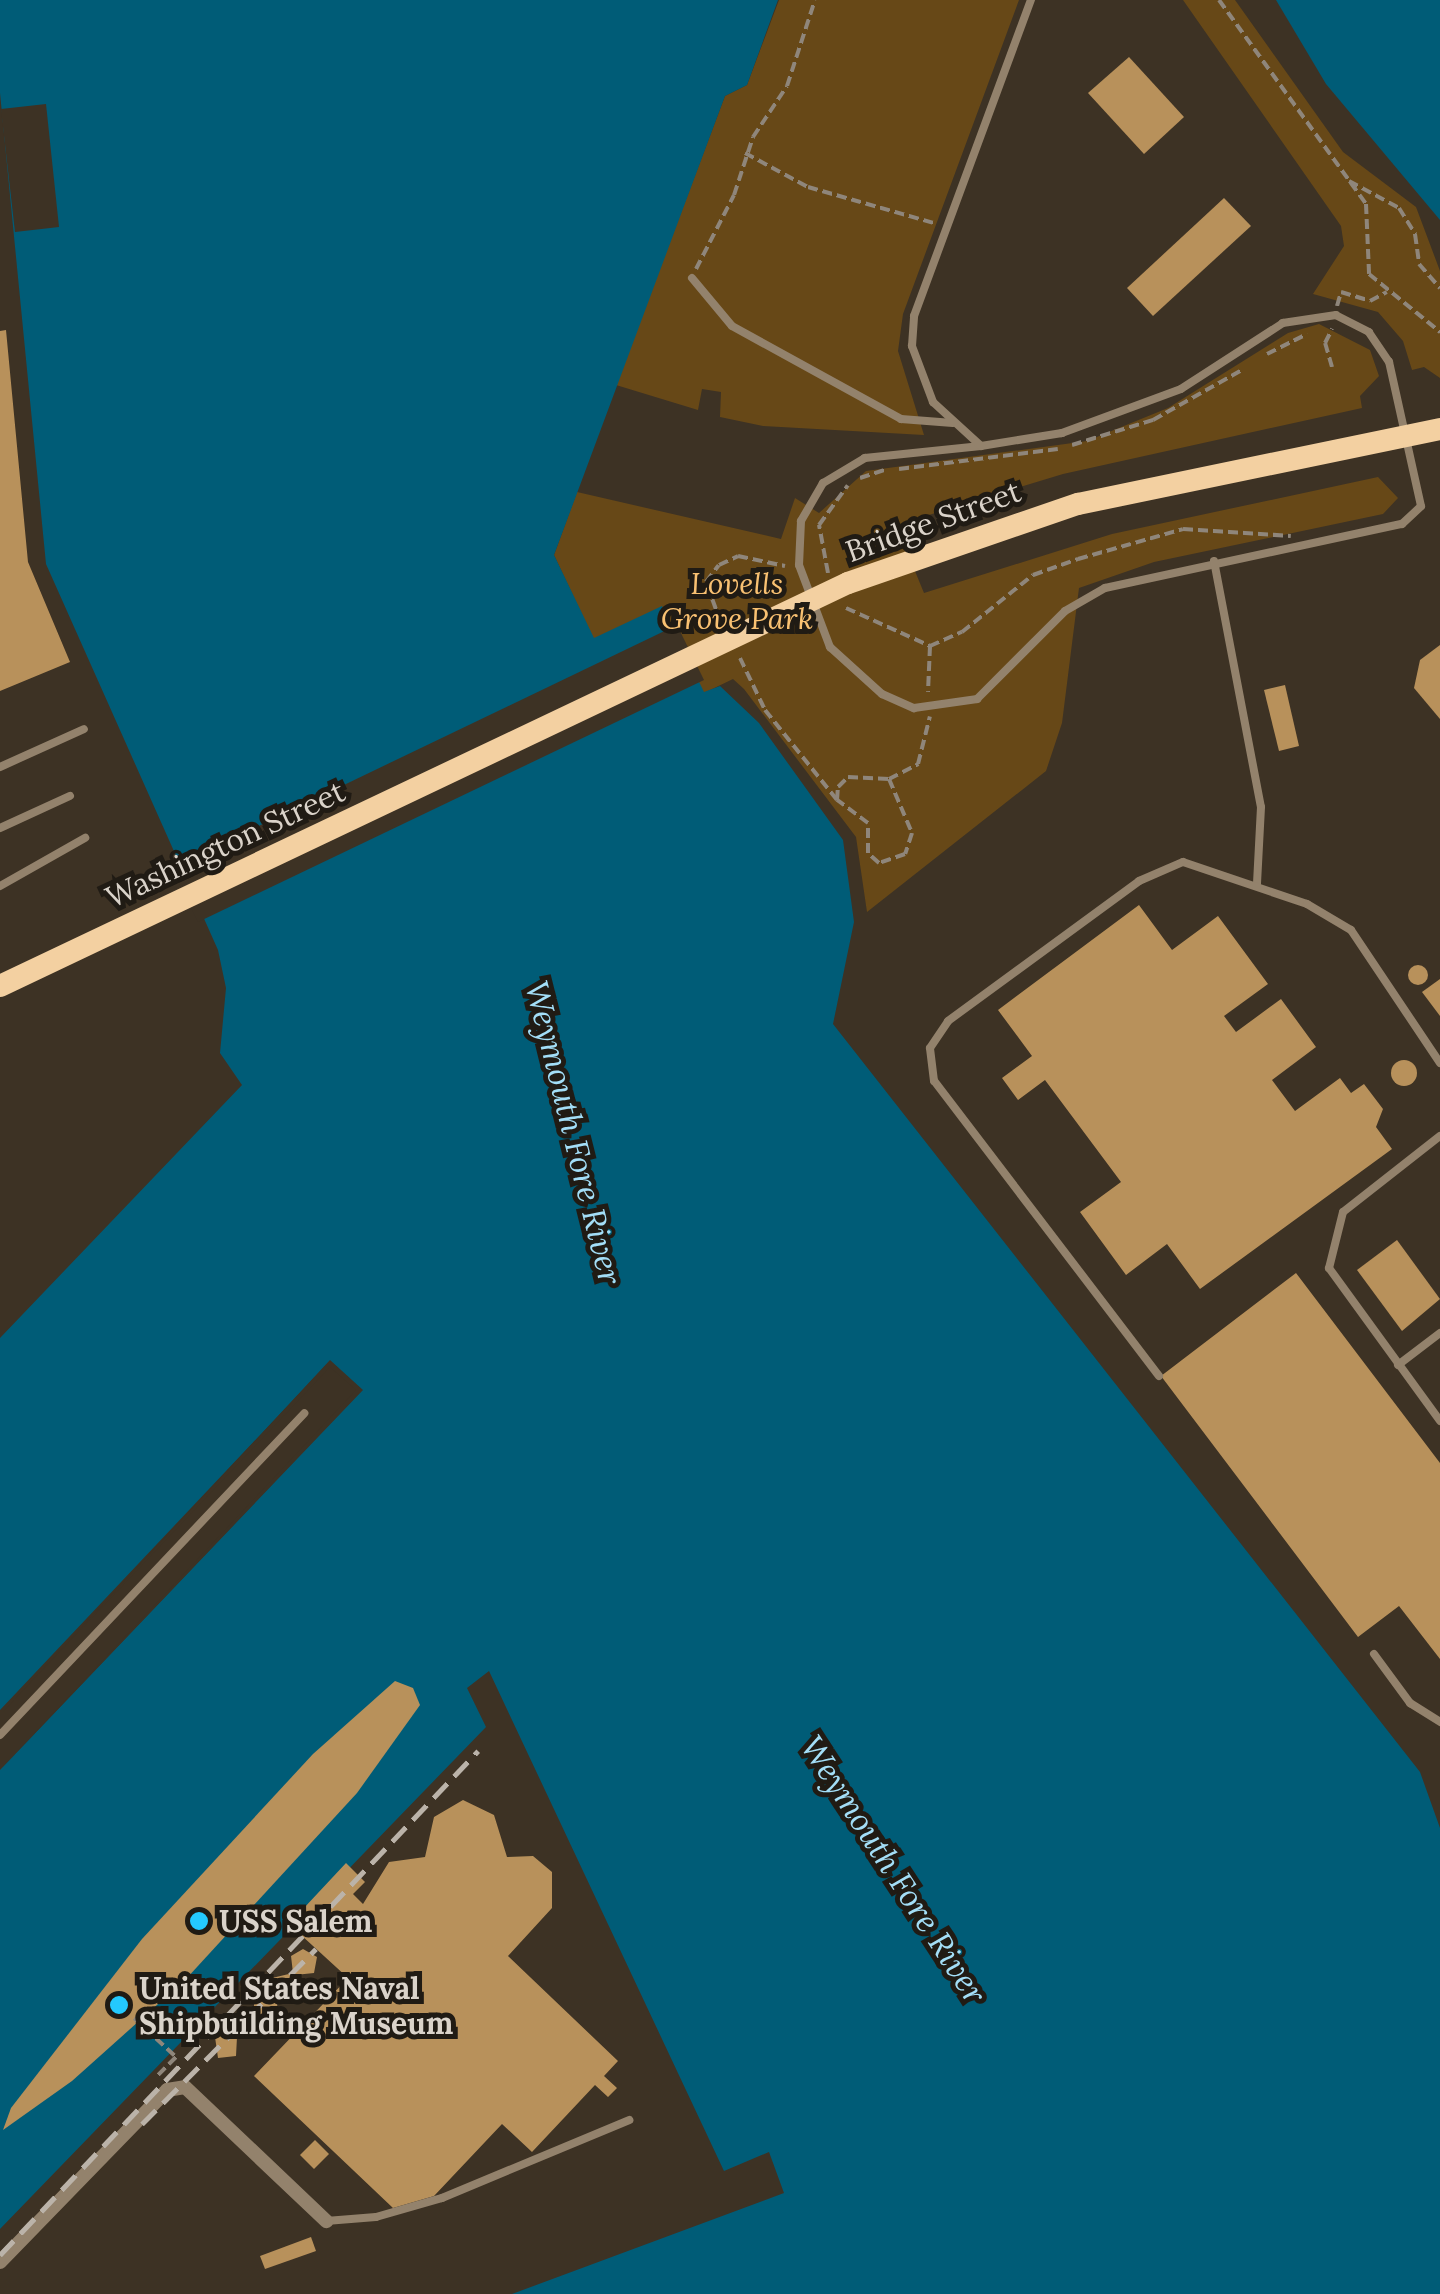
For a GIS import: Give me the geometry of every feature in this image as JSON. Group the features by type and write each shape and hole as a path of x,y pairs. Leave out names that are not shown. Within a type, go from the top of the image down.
{"main road":[{"name":"Bridge Street","path":"476,758 766,617 957,542 1156,485 1440,429"},
{"name":"Washington Street","path":"0,986 476,758"}],"street":[{"path":"0,2262 168,2090 185,2087 326,2220"}],"lane":[{"path":"981,446 934,402 912,346 914,316 1030,0"},
{"path":"692,278 732,326 901,419 953,423"},
{"path":"1319,313 1357,322 1380,345 1409,436 1422,493 1417,516 1214,561 1085,597 996,686 956,707 930,710 898,703 840,662 799,565 801,521 823,483 842,469 886,453 981,446 1062,433 1144,406 1283,323 1319,313"},
{"path":"1214,561 1261,806 1258,884"},
{"path":"0,766 84,729"},
{"path":"0,828 70,796"},
{"path":"0,886 85,838"},
{"path":"1159,1376 943,1095 930,1048 948,1021 1160,868 1206,864 1258,884 1351,930 1440,1063"},
{"path":"1440,1136 1342,1212 1329,1249 1335,1282 1440,1421"},
{"path":"1398,1365 1440,1333"},
{"path":"0,1734 304,1414"},
{"path":"1374,1654 1410,1703 1440,1722"},
{"path":"326,2220 376,2217 442,2198 629,2120"}],"path":[{"path":"692,278 734,195 746,154 786,86 815,0"},
{"path":"1218,0 1349,182 1371,219 1366,268 1440,332"},
{"path":"746,154 808,186 946,228"},
{"path":"1349,182 1399,208 1419,264 1440,288"},
{"path":"1266,354 1294,338 1331,331"},
{"path":"833,582 819,554 818,525 829,503 860,478 1016,459 1110,435 1244,370"},
{"path":"840,596 847,610 930,646 962,632 1033,575 1128,544 1183,529 1290,532 1292,546"},
{"path":"725,631 706,582 719,564 738,556 799,565"},
{"path":"732,644 816,783 868,823 872,859 896,862 910,845 911,822 888,779"},
{"path":"837,800 848,777 888,779 918,764 930,710 930,646"},
{"path":"134,2018 176,2056"}],"green space":[{"path":"779,0 1019,0 903,314 898,351 924,435 763,426 720,417 721,392 702,389 698,410 616,385 725,96 747,85"},
{"path":"1183,0 1235,0 1343,152 1416,207 1440,271 1440,378 1424,367 1412,370 1403,341 1378,312 1313,294 1344,246 1341,226"},
{"name":"Lovells Grove Park","path":"1319,324 1370,350 1379,376 1360,396 1362,408 1063,474 896,525 924,593 1112,534 1378,477 1398,498 1383,514 1154,562 1079,588 1062,723 1046,771 867,912 856,837 744,689 733,679 704,693 593,638 554,555 577,492 781,539 795,498 819,513 866,471 1087,441 1168,408 1288,333"}],"water":[{"name":"Weymouth Fore River","path":"0,0 778,0 747,85 725,96 554,555 594,638 662,606 704,692 720,686 759,723 843,840 854,922 833,1024 1420,1772 1440,1828 1440,2294 512,2294 784,2193 769,2152 724,2171 489,1671 467,1688 486,1727 0,2229 0,1770 362,1390 330,1361 0,1710 0,1338 242,1085 220,1053 226,988 218,950 46,564 0,93"},
{"path":"1276,0 1440,0 1440,220 1326,84"}],"pier":[{"path":"46,104 59,227 15,232 1,109"},
{"path":"677,625 704,680 198,922 171,868"},
{"path":"330,1360 363,1390 0,1770 356,1390 330,1367 0,1715"}],"building":[{"path":"1129,57 1184,117 1144,154 1088,93"},
{"path":"1224,198 1251,226 1153,316 1127,288"},
{"path":"6,330 28,562 70,662 0,691 0,331"},
{"path":"1440,645 1440,719 1414,688 1420,660"},
{"path":"1285,685 1299,746 1279,751 1264,690"},
{"path":"1139,905 1172,950 1218,916 1268,984 1224,1016 1236,1032 1281,999 1316,1047 1272,1080 1295,1111 1340,1078 1351,1093 1364,1084 1383,1109 1376,1127 1392,1149 1200,1289 1167,1244 1126,1275 1080,1212 1121,1182 1045,1080 1018,1100 1002,1078 1032,1056 998,1010"},
{"path":"1418,965 1428,975 1418,985 1408,975"},
{"path":"1440,979 1440,1016 1422,992"},
{"path":"1404,1060 1413,1064 1417,1073 1413,1082 1404,1086 1395,1082 1391,1073 1395,1064"},
{"path":"1397,1240 1440,1299 1402,1331 1357,1270"},
{"path":"1296,1273 1440,1463 1440,1659 1399,1606 1358,1637 1161,1376"},
{"name":"USS Salem","path":"395,1681 413,1688 420,1705 357,1793 186,1979 72,2081 3,2130 11,2108 142,1939 313,1754"},
{"path":"463,1800 494,1815 507,1857 533,1856 552,1872 552,1908 508,1956 618,2061 604,2076 617,2088 608,2097 595,2085 532,2152 502,2124 434,2196 393,2208 254,2076 348,1978 289,1924 346,1863 365,1882 353,1894 363,1904 389,1862 425,1857 434,1817"},
{"path":"303,1949 317,1957 314,1973 295,1975 295,1994 276,1996 278,2011 257,2016 252,2037 237,2037 236,2056 218,2058 215,2037 234,2034 234,2015 254,2014 254,1996 273,1992 272,1978 293,1973 291,1956"},
{"path":"315,2140 329,2154 314,2169 300,2155"},
{"path":"311,2237 316,2251 265,2269 260,2256"}],"railway":[{"path":"0,2255 478,1751"},
{"path":"142,2124 316,1949"}],"place":[{"name":"USS Salem","path":"199,1921"},
{"name":"United States Naval Shipbuilding Museum","path":"119,2005"}]}
